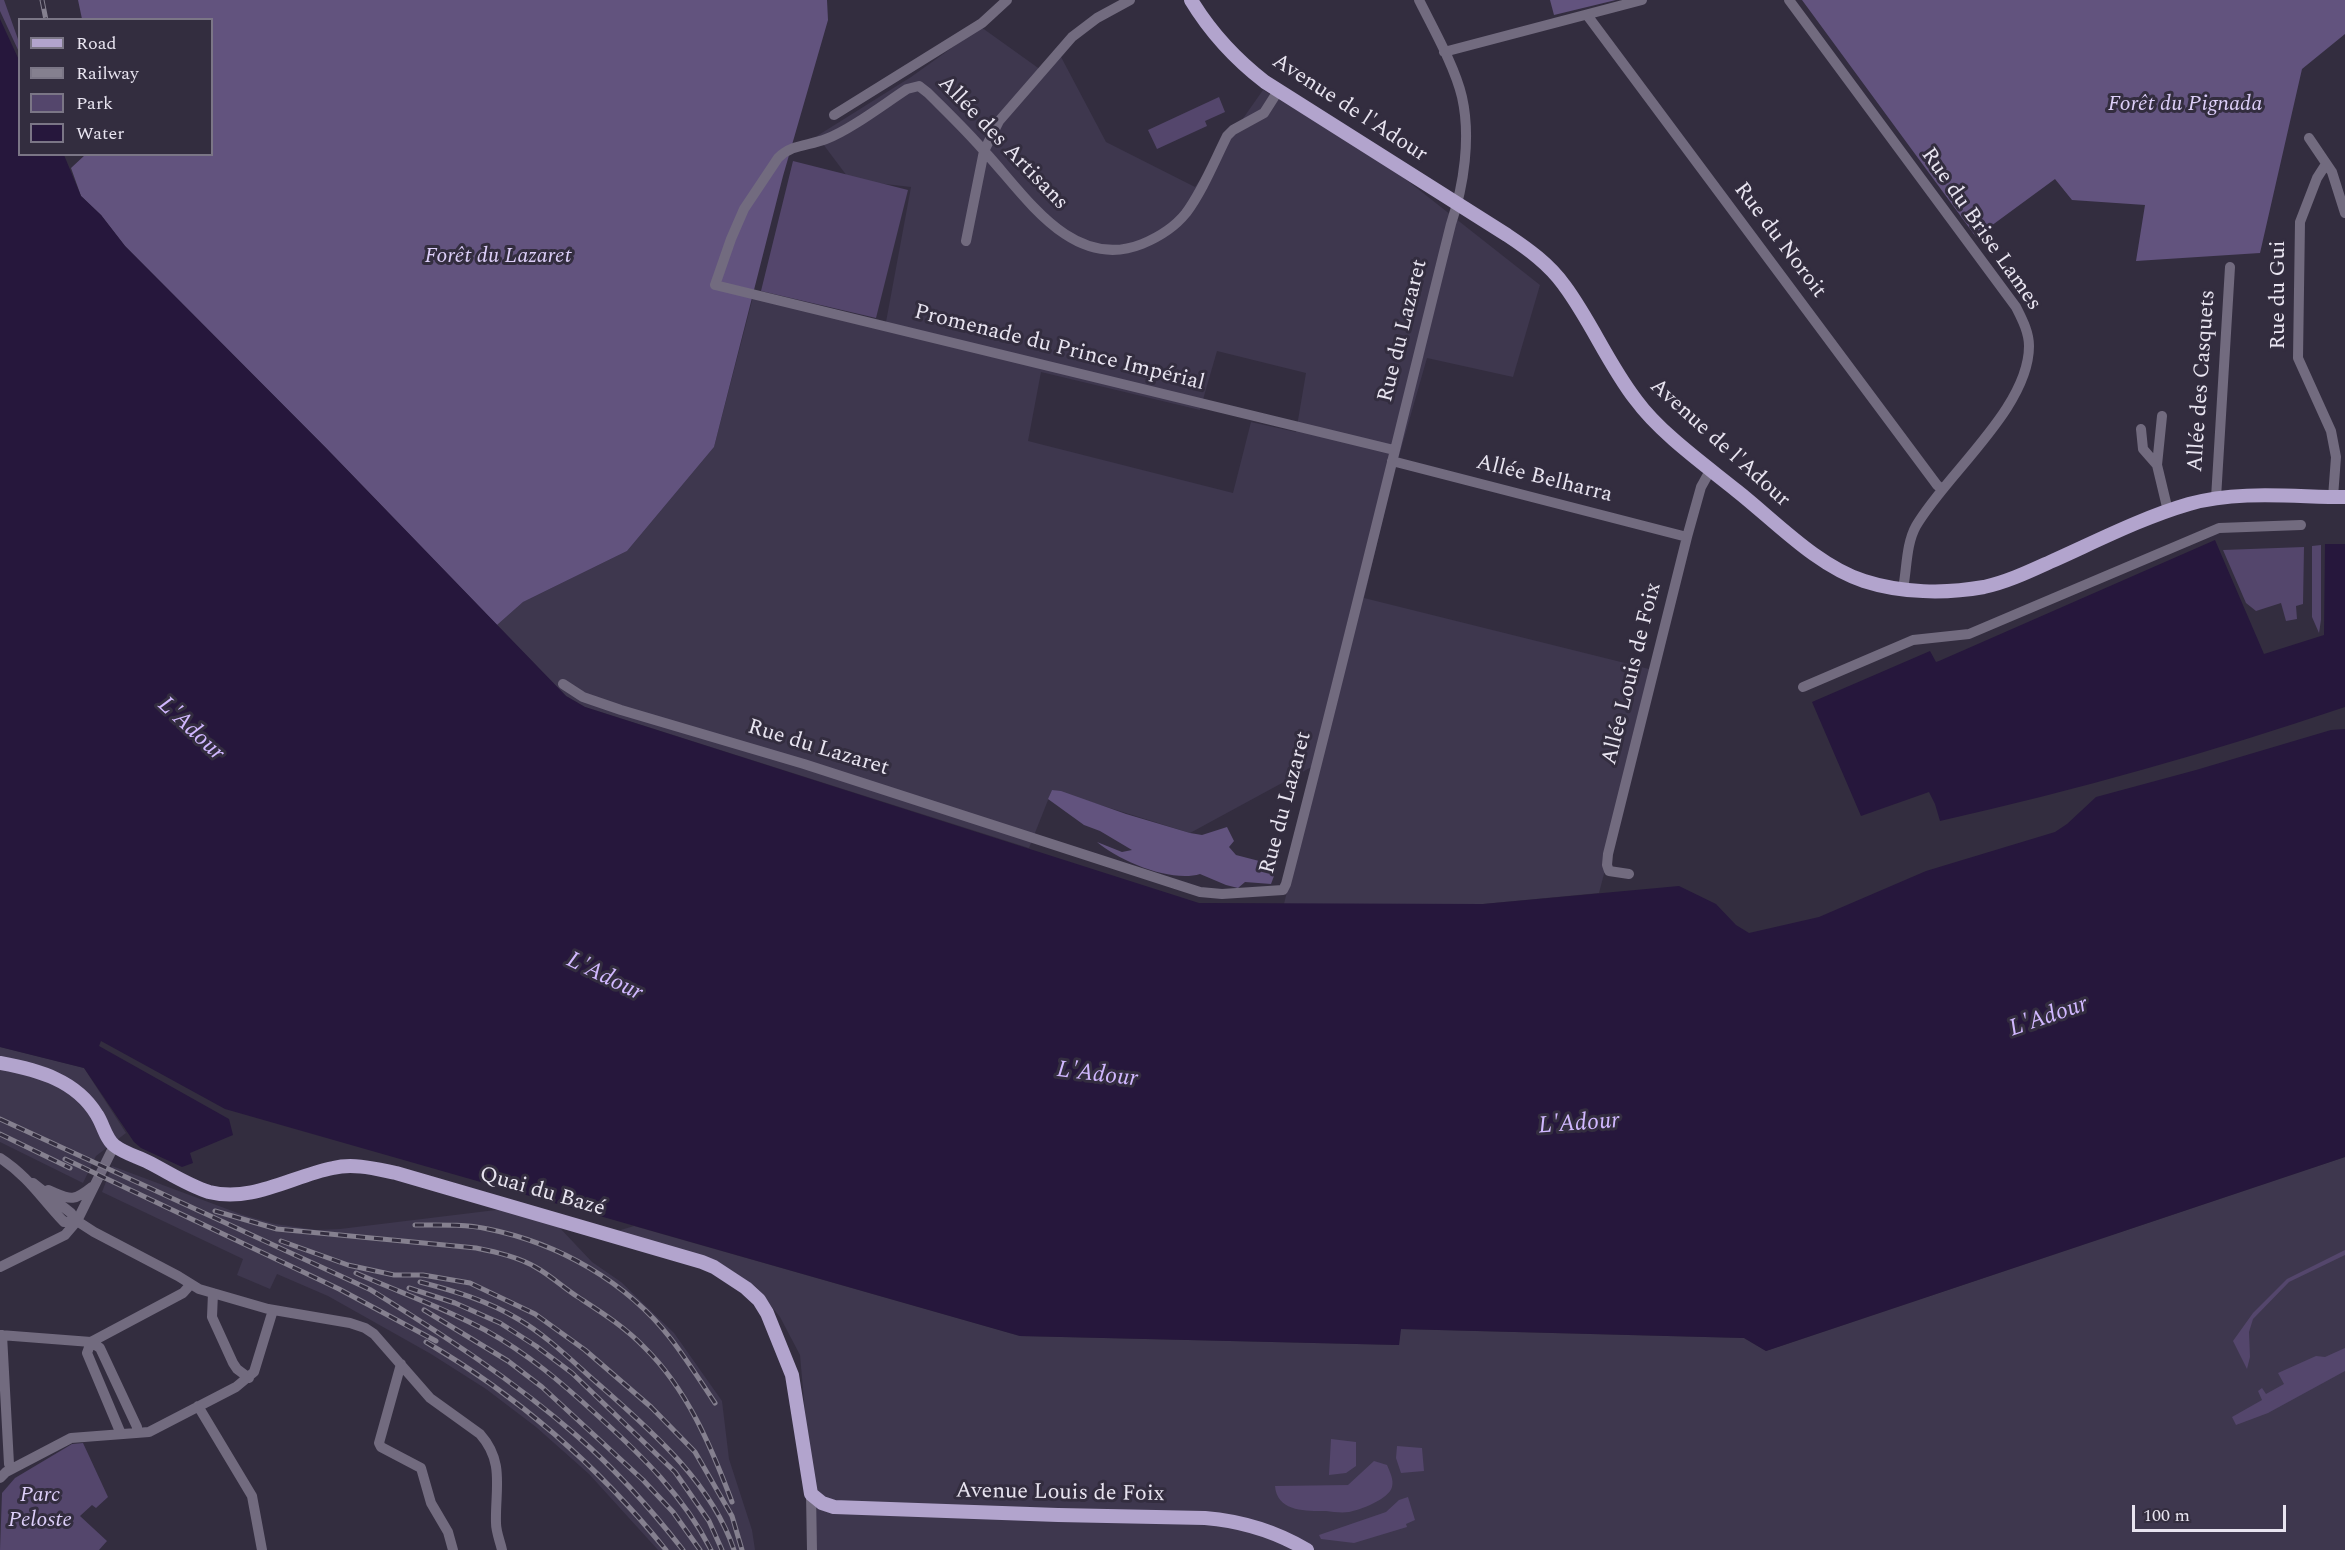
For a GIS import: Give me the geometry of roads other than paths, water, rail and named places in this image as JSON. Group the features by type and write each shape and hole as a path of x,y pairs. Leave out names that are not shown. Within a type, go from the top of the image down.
{"main road":[{"name":"Avenue de l'Adour","path":"1191,0 1229,53 1278,91 1458,203 1531,252 1555,274 1576,302 1627,389 1656,422 1795,539 1833,567 1864,581 1903,589 1952,591 1999,583 2168,511 2216,498 2339,497"},
{"path":"0,1063 55,1077 74,1088 89,1102 114,1146"},
{"name":"Quai du Bazé","path":"114,1146 189,1184 210,1192 231,1195 258,1191 336,1167 357,1167 396,1173 658,1248 714,1267 759,1300 777,1336 792,1376 811,1494"},
{"name":"Avenue Louis de Foix","path":"811,1494 822,1503 834,1507 1230,1520 1273,1533 1307,1550"}],"street":[{"path":"834,115 982,23 1007,0"},
{"path":"966,241 984,151 999,121 1072,37 1097,18 1130,0"},
{"name":"Rue du Lazaret","path":"563,684 583,697 621,710 804,764 1200,892 1222,894 1283,890 1325,736 1393,456 1458,203 1464,160 1465,115 1462,95 1419,0"},
{"path":"1444,52 1642,0"},
{"name":"Rue du Brise Lames","path":"1789,0 2016,307 2025,326 2029,344 2028,363 2021,384 1956,476 1942,489 1916,527 1908,554 1903,589"},
{"name":"Rue du Noroit","path":"1587,15 1942,489"},
{"name":"Allée des Artisans","path":"715,285 730,239 744,209 778,158 784,152 800,144 825,139 907,89 919,86 928,93 1041,215 1060,231 1081,244 1104,249 1133,247 1167,231 1176,224 1195,199 1227,136 1264,112 1278,91"},
{"path":"2309,138 2332,172 2345,213"},
{"name":"Rue du Gui","path":"2326,164 2317,178 2300,222 2298,358 2331,431 2336,457 2339,497"},
{"name":"Allée des Casquets","path":"2216,498 2230,267"},
{"name":"Promenade du Prince Impérial","path":"715,285 1393,456"},
{"path":"2162,416 2157,465 2168,511"},
{"path":"2141,429 2142,449 2157,465"},
{"name":"Allée Belharra","path":"1393,456 1687,537"},
{"name":"Allée Louis de Foix","path":"1629,874 1610,871 1607,865 1608,854 1687,537 1701,487 1711,469"},
{"path":"1803,687 1913,640 1969,633 2219,528 2301,525"},
{"path":"0,1267 65,1235 77,1221 114,1146"},
{"path":"0,1158 33,1183 69,1199 80,1197 94,1185"},
{"path":"33,1183 46,1203 64,1222 77,1221 104,1239 192,1284 213,1293 273,1310 350,1323 374,1334 430,1398 487,1441 498,1475 496,1522 502,1550"},
{"path":"121,1434 87,1353 91,1342 183,1293 192,1284"},
{"path":"213,1293 212,1317 233,1363 249,1378"},
{"path":"0,1478 11,1469 71,1438 149,1432 236,1387 249,1378 257,1367 273,1310"},
{"path":"11,1469 1,1335 91,1342 100,1348 137,1427 137,1433"},
{"path":"401,1364 379,1443 381,1447 421,1468 431,1503 448,1532 453,1550"},
{"path":"198,1406 252,1496 262,1550"},
{"path":"811,1494 812,1550"}],"water":[{"name":"L'Adour","path":"0,19 18,58 18,156 64,156 81,196 101,215 125,246 327,449 566,696 585,707 1199,903 1483,904 1679,886 1716,904 1736,925 1749,933 1819,917 1926,871 2055,832 2096,797 2331,730 2345,729 2345,1157 1766,1351 1744,1338 1401,1329 1399,1345 1020,1336 225,1109 101,1041 99,1046 229,1119 233,1135 190,1153 193,1163 182,1167 141,1148 134,1142 84,1068 0,1047"},
{"path":"2215,540 2264,654 2324,635 2325,544 2345,544 2345,707 2144,769 1940,821 1929,792 1861,816 1812,702 1930,651 1936,662 1939,661"}],"railway":[{"path":"42,0 46,18"},
{"path":"0,1119 371,1290 398,1307 451,1341 553,1415 606,1462 633,1490 683,1550"},
{"path":"0,1134 70,1168"},
{"path":"65,1159 339,1289 436,1341"},
{"path":"215,1211 277,1229 476,1248 530,1264 621,1326 659,1363 696,1419 732,1502"},
{"path":"415,1225 470,1226 514,1235 540,1244 589,1268 634,1300 653,1318 677,1347 715,1403"},
{"path":"281,1241 348,1265 394,1275 423,1275 470,1283 535,1314 585,1350 651,1407 695,1452 732,1516 742,1550"},
{"path":"356,1273 469,1322 515,1348 544,1369 613,1430 660,1477 688,1512 711,1550"},
{"path":"420,1282 495,1307 529,1326 558,1349 637,1418 676,1458 710,1501 724,1525 734,1550"},
{"path":"409,1288 455,1303 500,1323 572,1373 675,1472 709,1521 722,1550"},
{"path":"424,1310 508,1361 542,1387 643,1480 673,1512 700,1550"},
{"path":"426,1342 493,1386 555,1435 613,1490 666,1550"}],"park label":[{"name":"Forêt du Pignada","path":"2185,106"},
{"name":"Forêt du Lazaret","path":"498,258"},
{"name":"Parc Peloste","path":"40,1510"}]}
